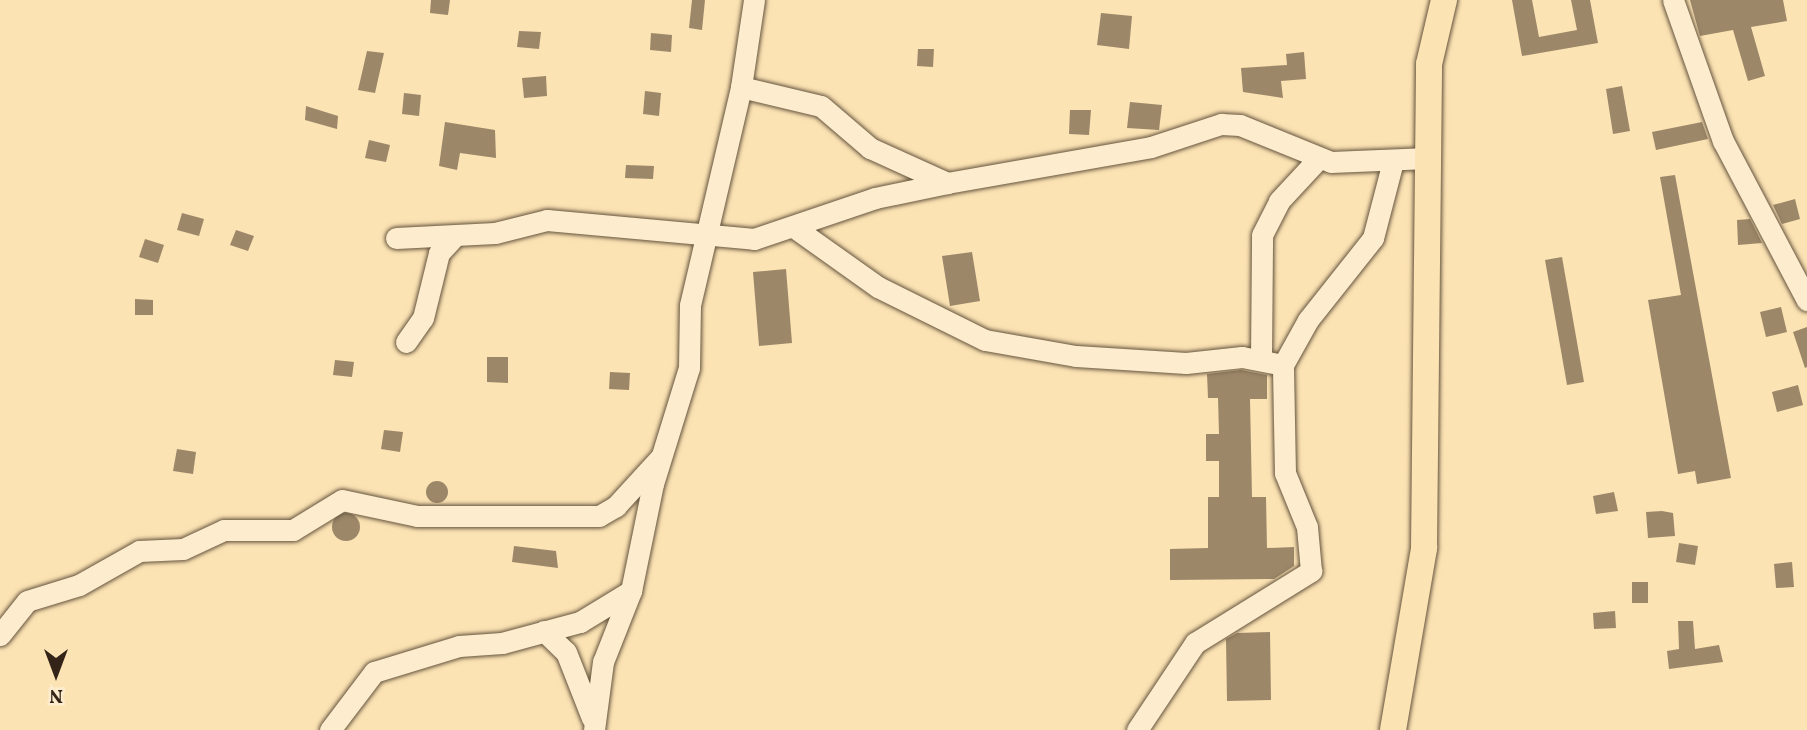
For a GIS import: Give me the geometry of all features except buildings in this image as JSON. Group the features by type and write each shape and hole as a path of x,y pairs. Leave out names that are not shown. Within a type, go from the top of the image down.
{"main road":[{"path":"1393,730 1424,548 1429,64 1444,0"}],"street":[{"path":"593,724 603,662 631,591 662,454 689,368 690,305 704,232 741,87 754,0"},
{"path":"1673,0 1723,141 1807,300"},
{"path":"741,87 821,106 870,148 947,183"},
{"path":"396,238 454,236 547,220 704,232 754,239 795,228 875,198 1151,147 1221,124 1240,125 1318,159 1393,161 1428,158"},
{"path":"1261,358 1262,235 1279,201 1318,159"},
{"path":"1137,730 1195,643 1311,571 1307,527 1285,473 1283,365 1308,320 1373,238 1393,161"},
{"path":"795,228 878,287 985,340 1137,361 1261,358 1283,365"},
{"path":"406,342 423,318 439,253 454,236"},
{"path":"0,635 27,601 79,585 139,551 183,550 224,530 293,530 342,500 417,516 599,516 616,506 662,454"},
{"path":"330,730 374,672 459,646 580,622 631,591"},
{"path":"544,631 566,652 593,724"}]}
